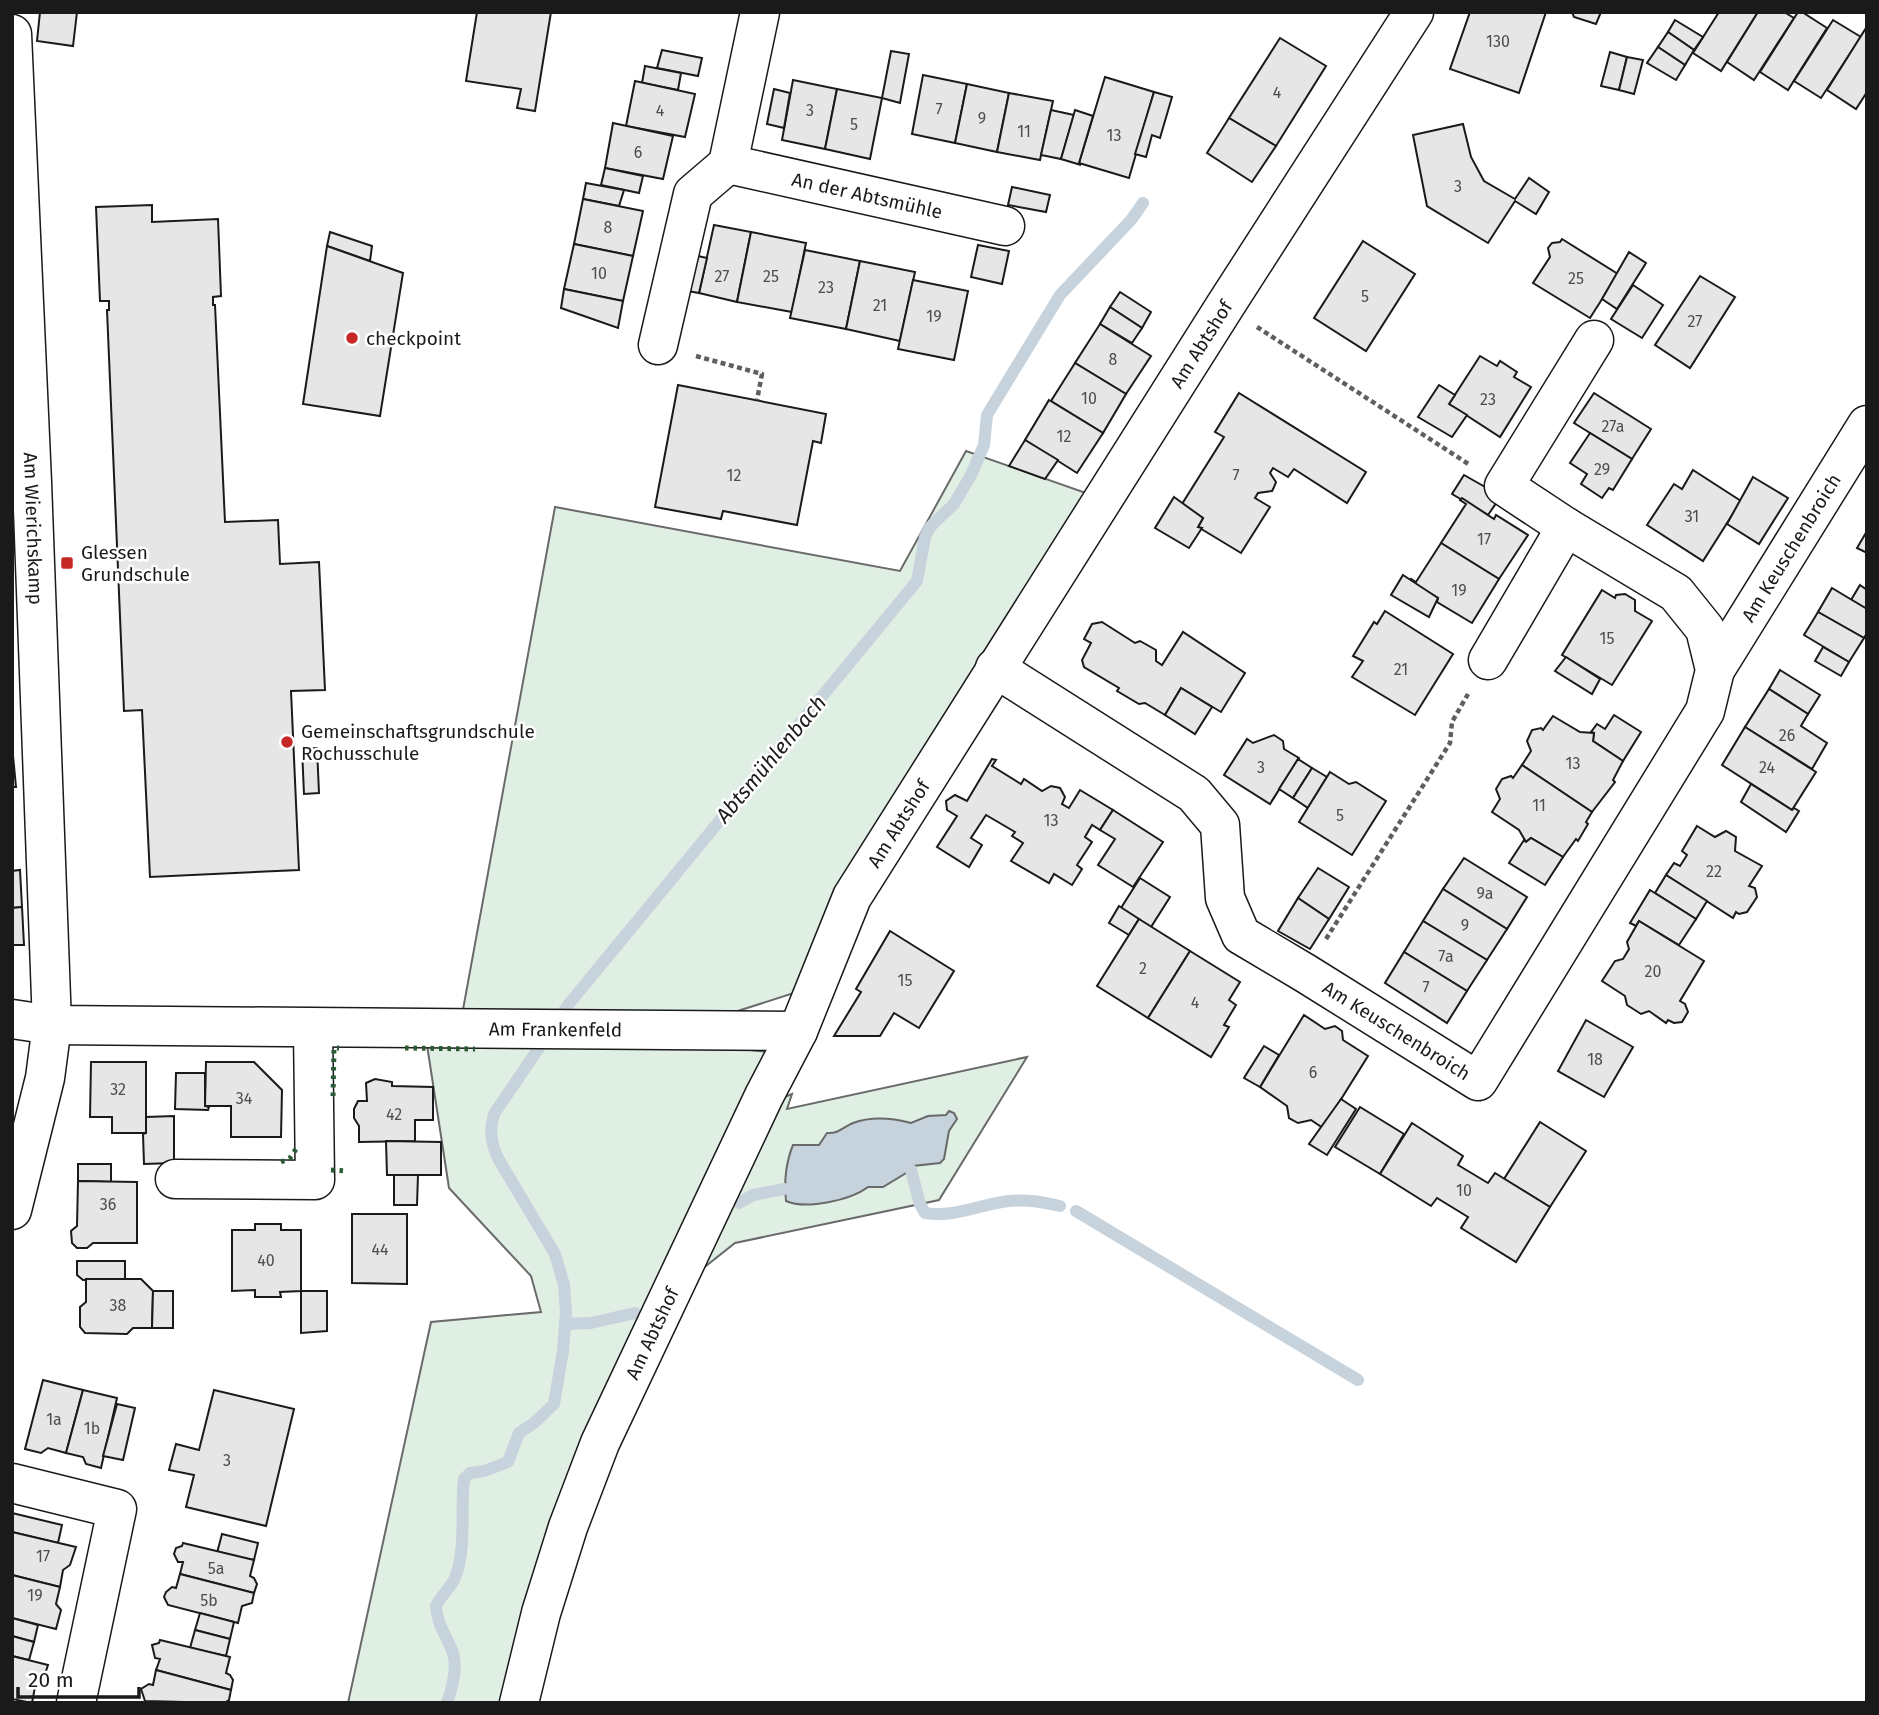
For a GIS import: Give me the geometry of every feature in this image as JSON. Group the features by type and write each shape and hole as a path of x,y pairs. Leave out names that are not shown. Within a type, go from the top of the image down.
{"street":[{"path":"658,345 693,194 728,164 760,12"},
{"name":"Am Abtshof","path":"519,1703 541,1613 564,1539 600,1443 764,1096 798,1031 852,897 1414,12"},
{"name":"Am Wierichskamp","path":"12,34 22,483 52,1025 45,1078 12,1210"},
{"name":"An der Abtsmühle","path":"728,164 1004,226"},
{"path":"1504,486 1594,340"},
{"name":"Am Keuschenbroich","path":"995,668 1194,794 1220,825 1225,898 1241,935 1478,1082 1705,711 1715,670 1867,425"},
{"name":"Am Keuschenbroich","path":"1504,486 1676,593 1705,629 1715,670"},
{"path":"1488,660 1566,527"},
{"name":"Am Frankenfeld","path":"12,1019 52,1025 313,1029 798,1031"},
{"path":"175,1179 315,1180 313,1029"},
{"path":"12,1483 117,1509 76,1703"}],"path":[{"path":"1225,306 1504,486"},
{"path":"658,345 762,374 757,400"},
{"path":"1305,973 1450,743 1452,722 1488,660"}],"green space":[{"path":"966,451 1086,493 794,993 722,1016 462,1015 555,507 900,571"},
{"path":"427,1045 712,1046 769,1052 512,1703 348,1703 431,1322 541,1312 531,1276 449,1188"},
{"path":"1027,1057 939,1200 735,1243 687,1281 772,1102 792,1094 787,1109"}],"shaded area":[{"path":"949,1111 954,1113 957,1119 949,1131 944,1159 940,1163 913,1166 911,1170 883,1187 868,1187 840,1200 816,1204 786,1201 786,1172 793,1145 819,1145 827,1133 867,1119 882,1118 911,1123 928,1116 946,1115"}],"building":[{"path":"40,12 77,12 73,46 37,41"},
{"path":"477,12 551,12 535,111 517,108 521,89 466,81"},
{"path":"1470,12 1546,12 1519,93 1450,69"},
{"path":"1572,12 1601,12 1596,24 1574,17"},
{"path":"1719,12 1758,12 1721,71 1693,53"},
{"path":"1758,12 1784,12 1794,18 1754,80 1727,62"},
{"path":"1798,12 1827,28 1788,90 1760,72"},
{"path":"1675,20 1703,37 1694,50 1668,32"},
{"path":"1833,20 1861,37 1821,98 1794,81"},
{"path":"1866,28 1867,92 1856,109 1827,90"},
{"path":"1668,32 1694,50 1685,65 1658,47"},
{"path":"1280,38 1326,66 1276,146 1229,118"},
{"path":"1658,47 1685,65 1676,80 1647,63"},
{"path":"662,50 702,58 698,76 657,68"},
{"path":"891,51 909,54 900,103 882,98"},
{"path":"1610,52 1627,57 1619,90 1601,86"},
{"path":"1627,57 1643,60 1634,94 1619,90"},
{"path":"645,66 681,73 678,90 642,83"},
{"path":"923,75 967,84 955,143 912,134"},
{"path":"1105,77 1154,92 1129,178 1079,163"},
{"path":"793,80 837,89 825,149 782,140"},
{"path":"635,81 695,94 685,137 626,126"},
{"path":"967,84 1009,93 997,152 955,143"},
{"path":"774,89 790,93 784,128 767,124"},
{"path":"837,89 882,98 870,159 825,149"},
{"path":"1154,92 1172,97 1160,138 1152,135 1146,157 1135,154"},
{"path":"1009,93 1053,101 1040,160 997,152"},
{"path":"1051,110 1074,115 1061,159 1041,155"},
{"path":"1075,110 1093,116 1079,163 1081,165 1061,159"},
{"path":"1229,118 1276,146 1252,182 1207,153"},
{"path":"613,123 673,136 663,179 605,168"},
{"path":"1463,124 1471,157 1484,181 1515,199 1529,178 1549,192 1536,214 1515,201 1488,243 1427,206 1413,135"},
{"path":"605,168 643,176 639,193 601,185"},
{"path":"586,183 624,190 619,206 583,199"},
{"path":"1012,187 1050,195 1046,212 1008,205"},
{"path":"583,199 643,211 633,256 574,244"},
{"path":"152,205 152,222 218,219 221,296 213,297 213,305 225,522 278,520 280,564 319,562 325,690 291,691 299,870 150,877 142,710 124,711 107,310 109,301 100,301 96,207"},
{"path":"714,225 751,232 737,302 699,293"},
{"path":"330,232 372,246 370,261 327,246"},
{"path":"751,232 806,243 792,312 737,302"},
{"path":"1562,239 1618,274 1590,318 1533,283 1550,257 1548,248"},
{"path":"1363,241 1415,274 1366,351 1314,318"},
{"path":"574,244 633,256 623,301 564,289"},
{"path":"978,245 1009,251 1002,284 971,277"},
{"name":"checkpoint","path":"327,246 403,273 380,416 303,404"},
{"path":"805,250 860,261 846,329 790,318"},
{"path":"1629,252 1646,263 1617,309 1602,299"},
{"path":"689,254 707,258 699,293 682,290"},
{"path":"860,261 915,272 900,341 846,329"},
{"path":"1700,276 1735,297 1690,368 1655,345"},
{"path":"913,280 968,291 954,360 898,349"},
{"path":"1633,285 1663,305 1642,338 1611,319"},
{"path":"564,289 623,301 618,328 561,308"},
{"path":"1120,292 1151,312 1142,328 1110,307"},
{"path":"1110,307 1142,328 1132,343 1100,324"},
{"path":"1100,324 1151,356 1126,394 1075,363"},
{"path":"1480,356 1497,366 1500,361 1517,372 1514,377 1531,387 1500,437 1449,404"},
{"path":"1075,363 1126,394 1103,433 1051,401"},
{"path":"678,385 826,414 821,443 813,441 797,525 723,511 721,519 655,507"},
{"path":"1439,385 1455,395 1449,404 1467,415 1452,437 1418,417"},
{"path":"1239,393 1366,472 1347,503 1294,469 1288,477 1273,468 1270,473 1276,482 1272,491 1258,493 1255,498 1270,507 1241,553 1198,527 1203,518 1182,504 1224,437 1215,432"},
{"path":"1594,393 1651,429 1632,459 1574,423"},
{"path":"1049,400 1103,433 1077,473 1025,440"},
{"path":"1590,433 1632,459 1613,490 1609,488 1602,498 1581,484 1587,474 1570,463"},
{"path":"1025,440 1058,460 1045,479 1009,466"},
{"path":"1693,470 1741,501 1703,561 1647,525 1674,484 1682,489"},
{"path":"1464,475 1501,496 1488,515 1452,494"},
{"path":"1753,477 1788,498 1759,544 1727,524"},
{"path":"1174,497 1203,518 1198,527 1202,528 1189,548 1155,528"},
{"path":"1462,498 1494,519 1496,515 1528,535 1499,579 1441,543 1466,504 1460,500"},
{"path":"1867,531 1867,553 1857,548"},
{"path":"1441,543 1499,579 1472,623 1437,602 1438,598 1410,581 1411,579 1416,582"},
{"path":"1403,575 1438,598 1429,617 1391,595"},
{"path":"1860,585 1867,590 1867,609 1851,600"},
{"path":"1832,588 1867,609 1867,633 1864,638 1818,612"},
{"path":"1602,590 1615,598 1616,595 1625,594 1635,600 1635,611 1652,621 1612,685 1562,655"},
{"path":"1385,611 1453,654 1415,715 1352,677 1363,661 1353,656 1374,622 1377,624"},
{"path":"1818,612 1864,638 1849,662 1804,635"},
{"path":"1102,622 1135,643 1140,641 1156,650 1156,661 1162,665 1183,632 1245,673 1221,712 1181,688 1165,715 1117,691 1119,688 1084,667 1082,660 1091,643 1084,639 1092,624"},
{"path":"1823,647 1849,662 1841,676 1815,661"},
{"path":"1566,657 1600,679 1592,694 1555,671"},
{"path":"1780,670 1820,695 1808,714 1769,689"},
{"path":"1181,688 1212,707 1195,734 1165,715"},
{"path":"1769,689 1808,714 1801,726 1827,743 1812,769 1745,727"},
{"path":"1614,715 1641,732 1623,761 1593,741 1594,733 1591,732 1597,724 1605,729"},
{"path":"1553,716 1580,732 1594,733 1593,741 1623,761 1613,780 1615,782 1592,812 1522,765 1531,751 1527,741 1532,730 1543,730"},
{"path":"1745,727 1816,772 1792,810 1722,765"},
{"path":"1274,735 1283,741 1284,749 1299,758 1270,804 1224,775 1247,739 1253,743"},
{"path":"12,745 16,787 12,787"},
{"path":"317,748 319,793 304,794 302,749"},
{"path":"992,759 996,760 992,766 1021,784 1024,779 1042,791 1051,786 1060,788 1065,797 1062,804 1069,808 1080,790 1113,810 1100,830 1092,825 1085,837 1092,842 1077,865 1082,869 1072,885 1054,874 1049,883 1011,861 1023,843 1012,836 1015,832 986,815 971,838 982,845 969,867 937,847 957,816 947,810 946,801 955,795 967,801"},
{"path":"1298,759 1312,768 1293,798 1279,789"},
{"path":"1522,765 1592,812 1578,841 1576,839 1563,857 1531,838 1526,842 1519,830 1492,812 1500,799 1496,789 1502,779 1511,776 1513,778"},
{"path":"1312,768 1327,777 1308,808 1293,798"},
{"path":"1330,772 1349,784 1356,782 1386,801 1352,855 1299,822"},
{"path":"1751,784 1792,810 1794,808 1799,811 1786,832 1741,802"},
{"path":"1113,810 1163,842 1133,887 1098,865 1115,839 1100,830"},
{"path":"1697,826 1715,837 1726,831 1736,837 1735,851 1762,866 1749,886 1755,888 1757,897 1747,912 1736,912 1733,918 1666,875 1674,863 1680,866 1687,855 1682,851"},
{"path":"1531,838 1563,857 1545,885 1509,863 1524,840 1526,842"},
{"path":"1464,858 1527,897 1507,929 1443,889"},
{"path":"1318,868 1349,887 1329,919 1298,898"},
{"path":"20,870 22,907 12,908 12,871"},
{"path":"1666,875 1707,901 1696,919 1655,893"},
{"path":"1140,878 1170,897 1151,927 1121,908"},
{"path":"1443,889 1507,929 1487,960 1423,921"},
{"path":"1650,890 1696,919 1679,945 1639,921 1636,926 1630,923"},
{"path":"1298,898 1329,919 1310,949 1278,931"},
{"path":"1119,906 1139,919 1129,935 1109,923"},
{"path":"22,907 24,945 12,945 12,908"},
{"path":"1139,919 1190,951 1148,1018 1097,986"},
{"path":"1423,921 1487,960 1467,991 1404,952"},
{"path":"1639,921 1704,961 1680,1001 1685,1004 1688,1012 1682,1022 1674,1023 1668,1020 1666,1023 1649,1011 1641,1014 1627,1005 1625,996 1602,981 1615,961 1623,959 1629,949 1627,942"},
{"path":"890,931 954,971 919,1028 894,1013 880,1036 834,1036 861,992 856,989"},
{"path":"1190,951 1240,982 1229,1000 1236,1005 1224,1025 1229,1027 1211,1057 1148,1018"},
{"path":"1404,952 1467,991 1447,1023 1385,983"},
{"path":"1304,1015 1325,1029 1335,1026 1342,1031 1343,1040 1368,1056 1323,1128 1311,1120 1298,1123 1289,1118 1287,1106 1260,1087"},
{"path":"1586,1020 1633,1047 1604,1097 1558,1071"},
{"path":"1264,1046 1279,1055 1260,1087 1244,1078"},
{"path":"91,1062 146,1062 146,1133 112,1133 112,1117 90,1117"},
{"path":"206,1062 254,1062 282,1090 281,1137 231,1137 231,1106 205,1106"},
{"path":"176,1073 205,1073 205,1106 209,1107 208,1110 175,1109"},
{"path":"375,1079 392,1082 392,1086 433,1087 433,1120 415,1120 415,1141 359,1142 359,1126 354,1118 354,1109 358,1101 367,1101 366,1083"},
{"path":"1341,1099 1356,1109 1327,1155 1309,1144"},
{"path":"1360,1107 1404,1134 1380,1174 1335,1147"},
{"path":"174,1116 174,1163 144,1164 143,1134 146,1133 146,1117"},
{"path":"1540,1122 1586,1151 1550,1207 1504,1179"},
{"path":"1412,1123 1463,1156 1458,1165 1488,1183 1495,1173 1550,1207 1516,1262 1461,1228 1468,1217 1437,1198 1431,1206 1380,1174"},
{"path":"386,1141 441,1142 441,1175 387,1175"},
{"path":"78,1164 111,1164 111,1182 78,1181"},
{"path":"394,1175 418,1175 417,1205 394,1205"},
{"path":"78,1181 137,1182 137,1243 93,1243 87,1248 77,1248 72,1243 71,1231 77,1226"},
{"path":"352,1214 407,1214 407,1284 352,1283"},
{"path":"255,1224 281,1224 281,1230 301,1230 301,1291 280,1292 281,1297 255,1297 255,1290 232,1291 232,1230 255,1230"},
{"path":"77,1261 125,1261 125,1279 83,1280 77,1275"},
{"path":"86,1279 141,1279 153,1291 152,1328 133,1328 127,1334 85,1333 80,1327 80,1307 86,1302"},
{"path":"153,1291 173,1291 173,1328 152,1328"},
{"path":"301,1291 327,1291 327,1331 301,1333"},
{"path":"43,1380 83,1390 66,1453 48,1448 41,1453 25,1449"},
{"path":"83,1390 117,1398 101,1468 86,1464 83,1457 66,1453"},
{"path":"214,1390 294,1409 266,1526 186,1507 194,1475 169,1470 176,1444 199,1450"},
{"path":"117,1404 135,1408 123,1460 103,1456"},
{"path":"12,1513 62,1525 58,1543 12,1532"},
{"path":"12,1532 76,1547 70,1565 63,1570 60,1587 12,1575"},
{"path":"222,1534 258,1543 254,1560 217,1553"},
{"path":"183,1543 254,1560 250,1576 257,1584 254,1593 180,1574 183,1562 178,1562 174,1554 176,1548"},
{"path":"180,1574 254,1593 252,1603 242,1606 238,1623 168,1605 164,1597 172,1587 176,1588"},
{"path":"12,1575 60,1587 56,1604 61,1610 56,1629 12,1618"},
{"path":"200,1613 234,1622 230,1639 195,1630"},
{"path":"12,1618 38,1625 34,1642 12,1636"},
{"path":"195,1630 230,1639 226,1656 190,1648"},
{"path":"12,1636 34,1642 29,1660 12,1656"},
{"path":"160,1640 230,1657 226,1673 233,1680 231,1690 156,1670 160,1659 155,1658 152,1645"},
{"path":"12,1656 48,1665 42,1683 35,1687 32,1703 12,1699"},
{"path":"156,1670 231,1690 229,1700 224,1703 145,1701 141,1689 149,1684 153,1685"}],"waterway":[{"name":"Abtsmühlenbach","path":"447,1703 455,1661 439,1623 436,1606 453,1582 459,1566 464,1479 470,1473 508,1462 519,1433 554,1404 563,1351 566,1312 564,1285 555,1254 496,1154 491,1132 494,1114 568,1005 917,581 925,537 930,527 954,504 971,475 984,445 987,415 1060,295 1131,220 1143,203"},
{"path":"911,1170 925,1213 946,1214 1016,1200 1060,1206"},
{"name":"Abtsmühlenbach","path":"739,1203 753,1195 784,1189"},
{"path":"1076,1211 1358,1380"},
{"name":"Abtsmühlenbach","path":"565,1324 591,1323 635,1313"}],"hedge":[{"path":"333,1096 334,1048 339,1048"},
{"path":"405,1048 475,1049"},
{"path":"281,1162 290,1158 298,1146"},
{"path":"331,1170 345,1171"}],"place":[{"name":"checkpoint","path":"352,338"},
{"name":"Glessen Grundschule","path":"67,563"},
{"name":"Gemeinschaftsgrundschule Rochusschule","path":"287,742"}]}
